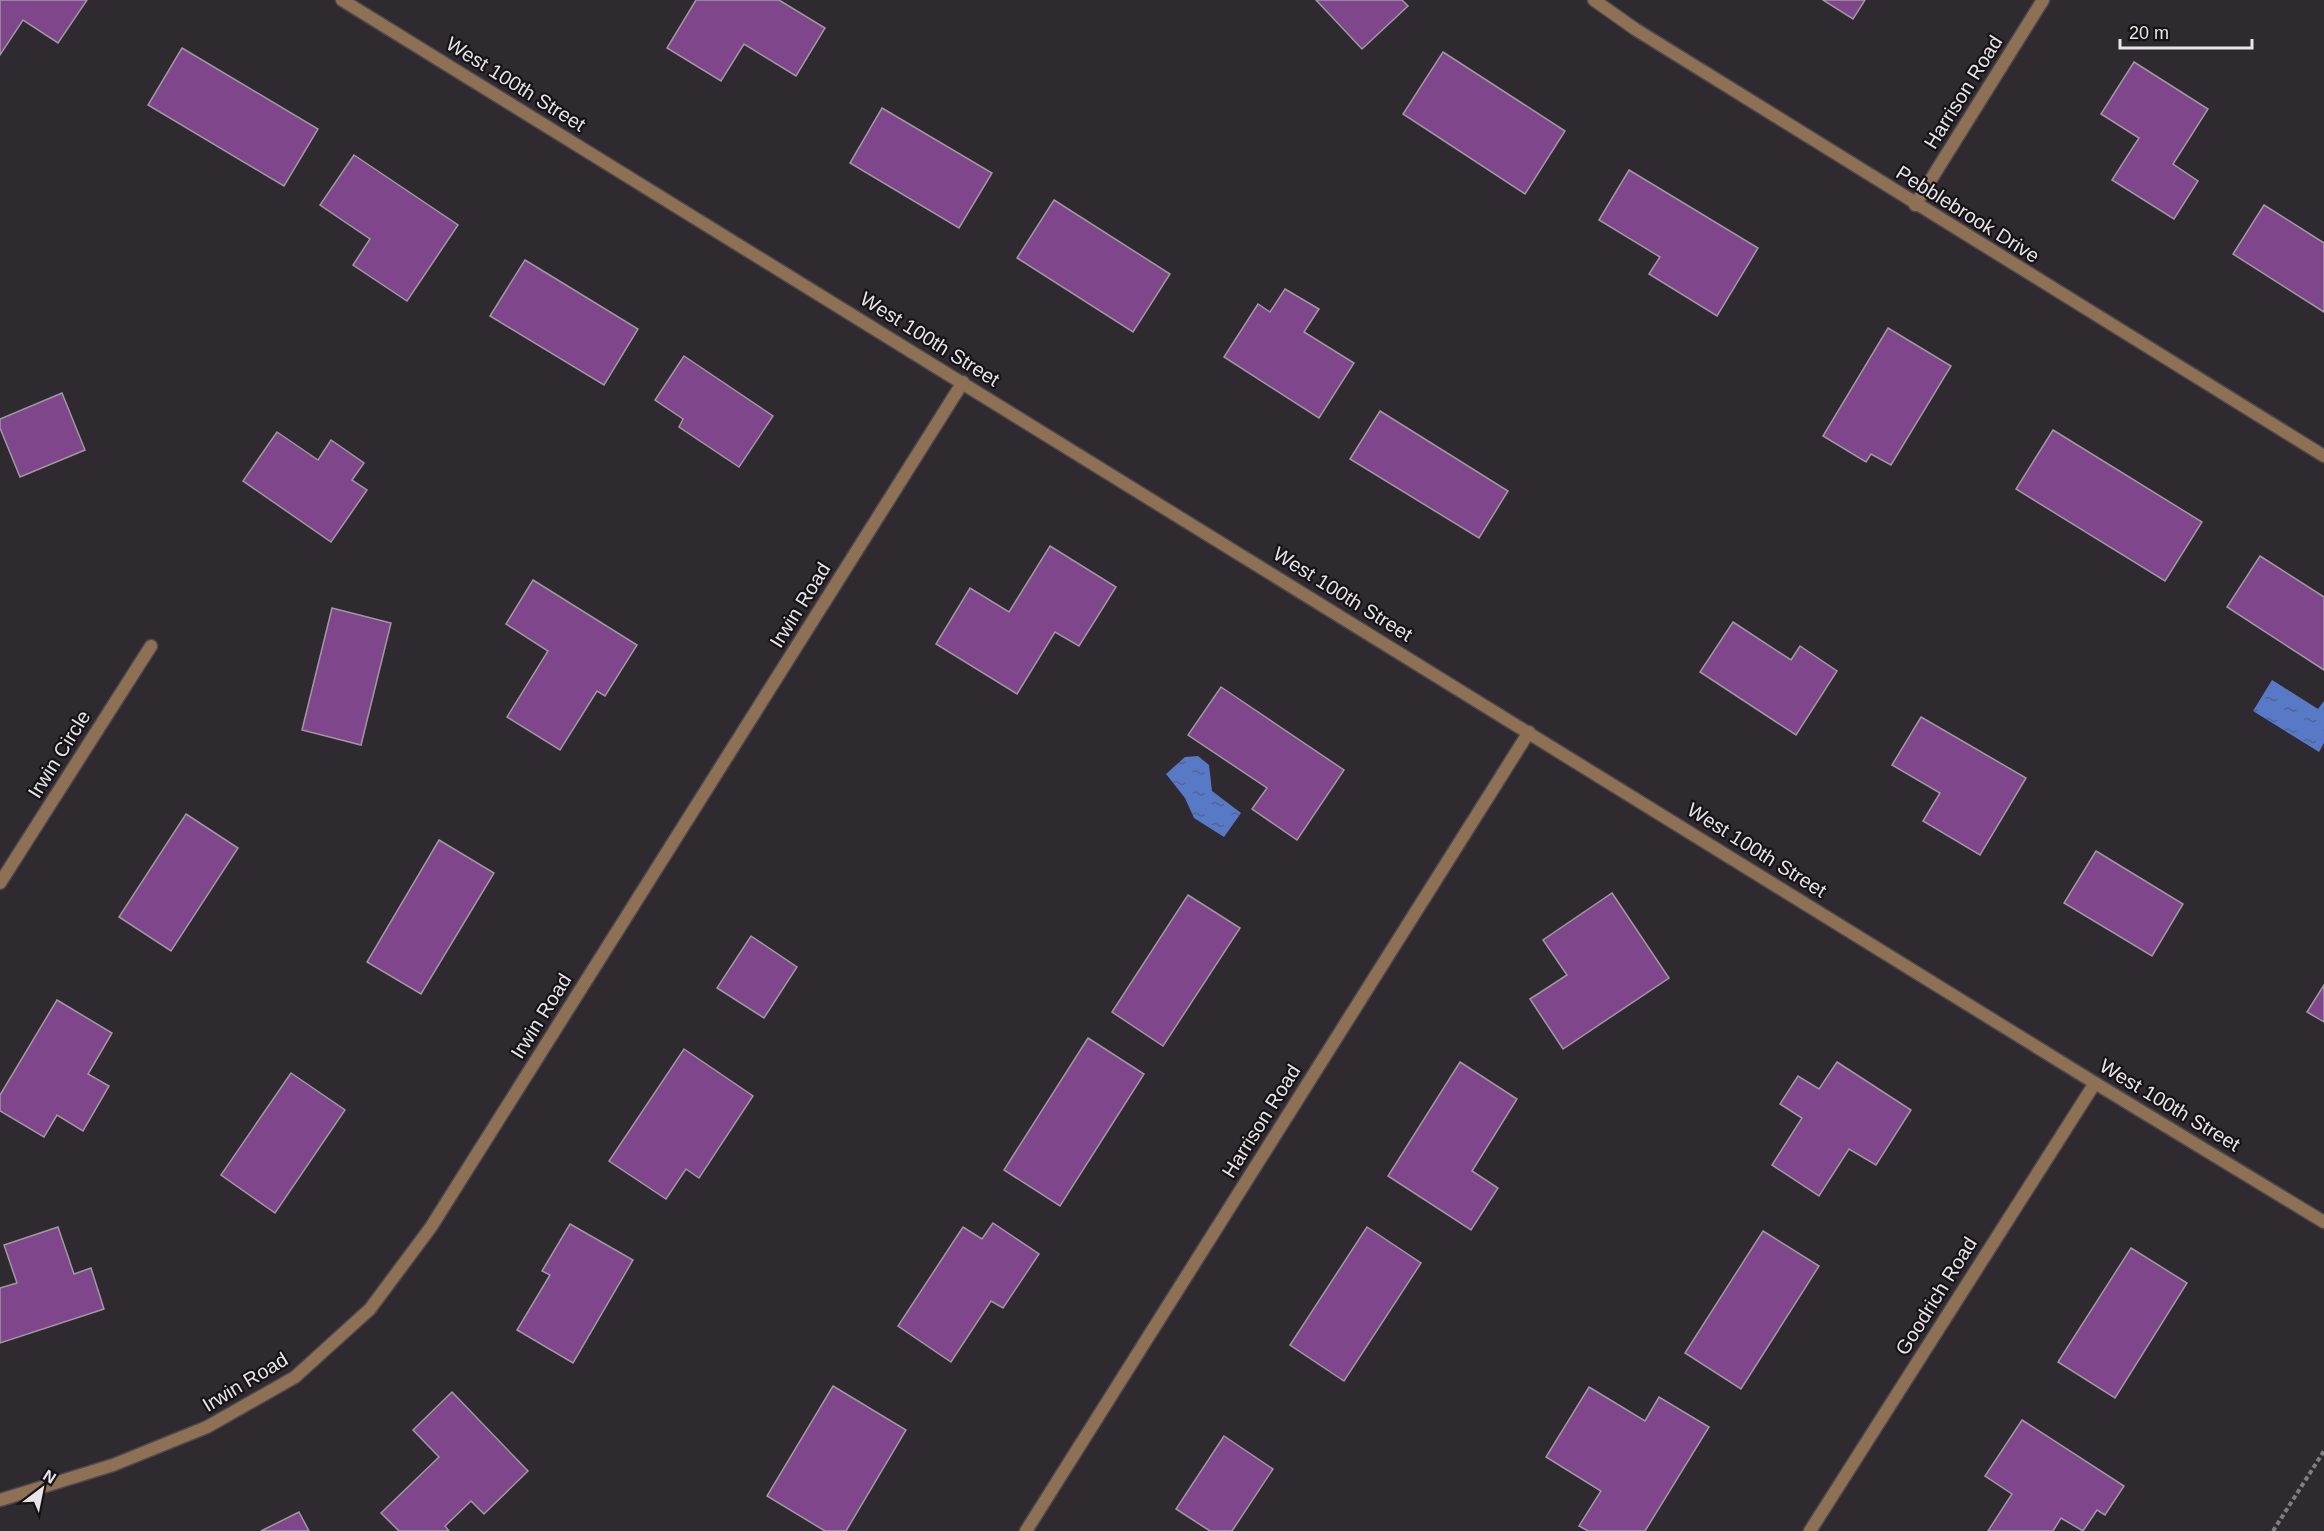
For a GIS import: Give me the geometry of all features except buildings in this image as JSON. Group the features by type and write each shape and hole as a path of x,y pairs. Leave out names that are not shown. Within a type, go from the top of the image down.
{"street":[{"name":"West 100th Street","path":"342,0 2095,1083 2324,1221"},
{"name":"Pebblebrook Drive","path":"1594,0 1635,29 1915,205 2324,456"},
{"name":"Harrison Road","path":"1915,205 2043,0"},
{"name":"Irwin Road","path":"0,1500 113,1465 207,1427 295,1377 370,1309 437,1217 963,382"},
{"name":"Irwin Circle","path":"0,883 151,646"},
{"name":"Harrison Road","path":"1026,1531 1529,732"},
{"name":"Goodrich Road","path":"1810,1531 2095,1083"}],"path":[{"path":"2273,1531 2324,1451"}],"water":[{"path":"2272,680 2318,709 2324,701 2324,743 2319,752 2253,711"},
{"path":"1198,756 1209,765 1212,791 1241,813 1224,837 1194,818 1185,798 1166,774 1185,757"}]}
